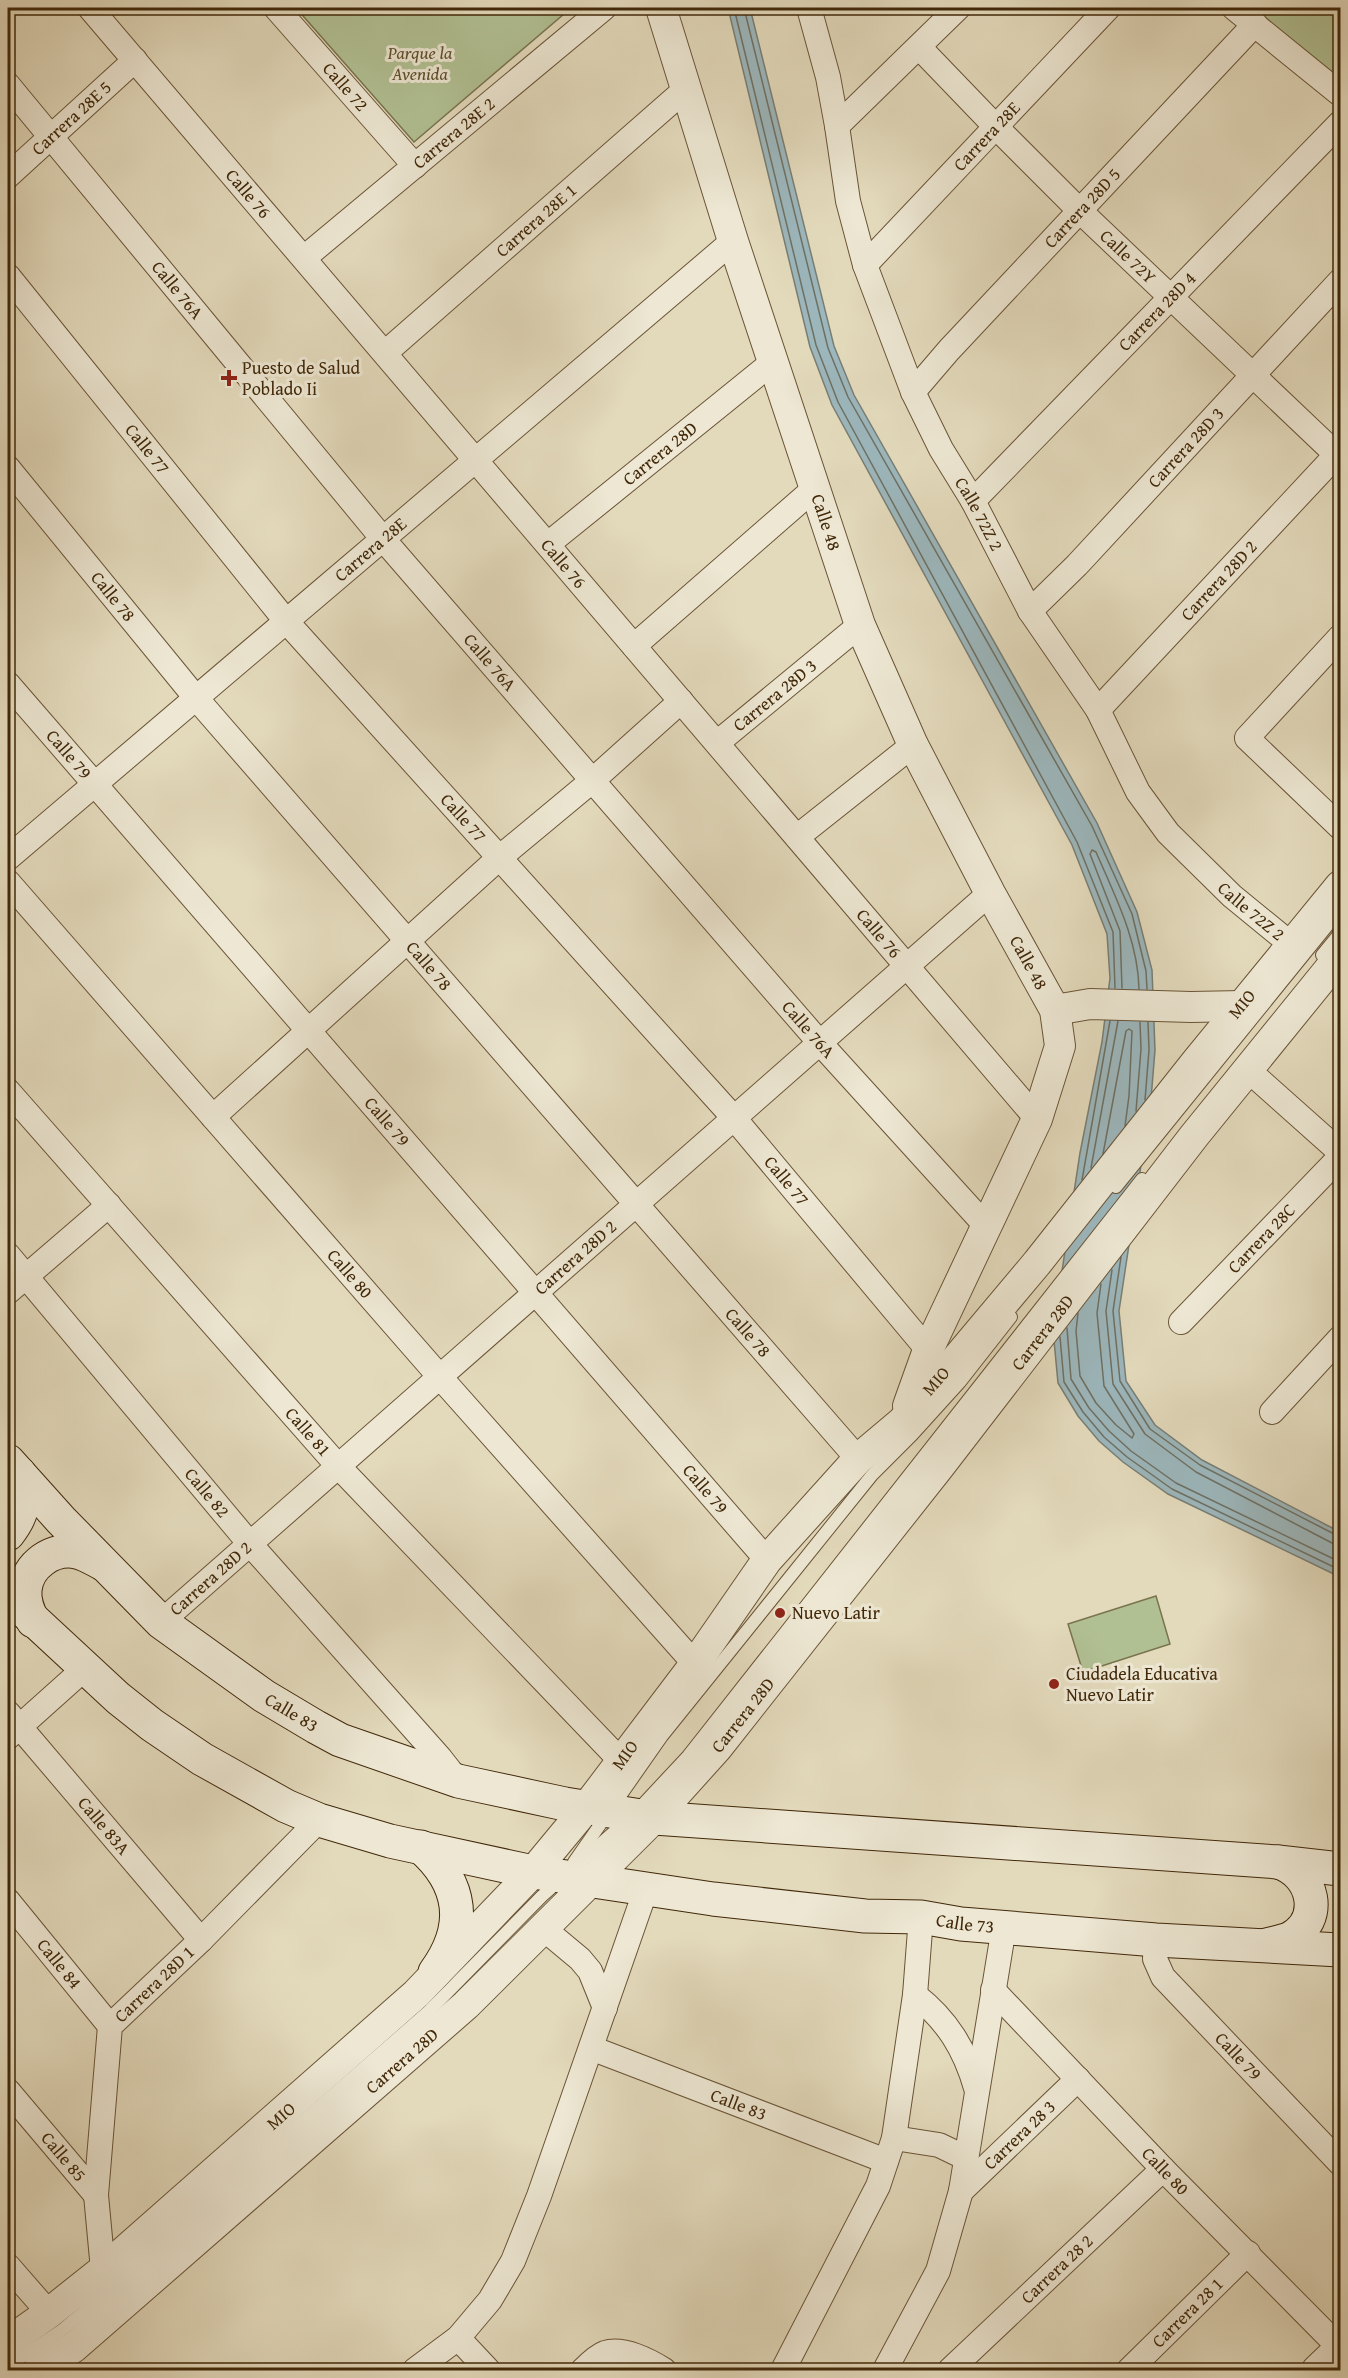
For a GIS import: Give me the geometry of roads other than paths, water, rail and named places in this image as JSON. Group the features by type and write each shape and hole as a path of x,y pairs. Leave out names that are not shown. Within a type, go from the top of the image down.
{"main road":[{"name":"Calle 83","path":"13,1467 61,1520 161,1622 264,1696 332,1736 458,1781 620,1813"},
{"path":"8,1534 20,1519 23,1496 13,1467"},
{"path":"33,1621 26,1606 25,1588 31,1572 43,1559 59,1552 76,1552 107,1566"},
{"path":"8,1596 84,1669 152,1725 202,1759 286,1806 320,1820 390,1841 563,1877"},
{"path":"620,1813 1278,1862 1341,1869"},
{"path":"421,1847 437,1861 449,1878 455,1898 457,1917 454,1937 447,1956 435,1972"},
{"path":"1255,1947 1289,1939 1298,1932 1309,1914 1310,1892 1305,1881 1290,1866 1278,1862"},
{"name":"Calle 73","path":"563,1877 713,1899 854,1914 921,1917 1004,1927 1156,1940 1341,1950"}],"street":[{"name":"Calle 76","path":"90,8 1037,1119"},
{"name":"Calle 72","path":"276,8 415,166"},
{"name":"Carrera 28E 2","path":"304,258 604,8"},
{"name":"Calle 48","path":"661,8 733,241 860,625 914,745 990,893 1055,1010"},
{"name":"Calle 72Z 2","path":"809,8 828,77 848,201 865,265 913,392 941,449 973,501 1030,611 1098,710 1138,792 1168,834 1232,896 1292,945"},
{"path":"837,126 958,8"},
{"name":"Carrera 28E","path":"865,265 1108,8"},
{"path":"1234,8 1341,94"},
{"name":"Carrera 28D 5","path":"913,392 949,350 1255,24"},
{"name":"Calle 72Y","path":"919,47 994,126 1080,211 1339,455"},
{"name":"Carrera 28E 5","path":"8,176 135,60"},
{"name":"Calle 76A","path":"8,85 383,539 820,1042 987,1227"},
{"name":"Carrera 28E 1","path":"385,353 687,88"},
{"name":"Carrera 28D 4","path":"973,501 1341,123"},
{"name":"Carrera 28E","path":"8,858 733,241"},
{"name":"Calle 77","path":"8,276 286,621 734,1118 928,1350"},
{"name":"Carrera 28D 3","path":"1030,611 1077,565 1341,281"},
{"name":"Carrera 28D","path":"548,544 773,362"},
{"name":"Carrera 28D 2","path":"1098,710 1339,455"},
{"name":"Calle 78","path":"8,468 196,698 858,1459"},
{"path":"634,646 815,488"},
{"name":"Carrera 28D 3","path":"717,743 860,625"},
{"path":"1341,637 1247,738 1341,827"},
{"name":"Calle 79","path":"8,684 767,1560"},
{"path":"213,1117 499,858 593,780 681,701"},
{"path":"797,837 914,745"},
{"name":"Calle 80","path":"8,882 694,1664"},
{"name":"Carrera 28D","path":"38,2370 74,2347 132,2297 459,2011 544,1929 563,1877 620,1813 621,1761 694,1664 767,1560 858,1459 902,1422 1196,1076 1242,1006 1341,886"},
{"name":"Carrera 28D 2","path":"161,1622 990,893"},
{"name":"Carrera 28D","path":"8,2342 50,2313 103,2270 416,1994 435,1972 563,1877 620,1813 717,1748 1194,1136 1331,969"},
{"path":"902,1422 928,1350 1037,1119 1060,1046 1055,1010 1090,1004 1242,1006"},
{"path":"1248,1070 1341,1154"},
{"name":"Calle 81","path":"8,1091 338,1466 621,1761"},
{"name":"Carrera 28C","path":"1181,1322 1341,1154"},
{"path":"8,1292 109,1205"},
{"name":"Calle 82","path":"8,1255 250,1544 458,1781"},
{"path":"1272,1412 1341,1338"},
{"path":"11,1725 84,1669"},
{"name":"Calle 83A","path":"11,1725 201,1940"},
{"name":"Carrera 28D 1","path":"103,2270 96,2195 110,2026 201,1940 320,1820"},
{"path":"415,2370 458,2338 490,2300 513,2261 539,2196 646,1889"},
{"name":"Calle 84","path":"8,1902 110,2026"},
{"path":"783,2370 878,2186 890,2149 915,1995 921,1917"},
{"path":"885,2370 938,2271 961,2191 1004,1927"},
{"path":"544,1929 591,1971 605,2008"},
{"name":"Calle 79","path":"1156,1940 1155,1959 1163,1977 1341,2163"},
{"name":"Calle 80","path":"993,1990 1163,2169 1340,2348"},
{"path":"915,1995 935,2011 954,2035 969,2063 977,2091"},
{"name":"Calle 83","path":"591,2048 890,2149 939,2145 966,2158"},
{"name":"Carrera 28 3","path":"961,2191 1078,2079"},
{"name":"Calle 85","path":"8,2091 96,2195"},
{"name":"Carrera 28 2","path":"950,2370 1163,2169"},
{"name":"Carrera 28 1","path":"1128,2370 1248,2253"},
{"path":"8,2266 50,2313"},
{"path":"458,2338 488,2370"},
{"path":"1317,2370 1340,2348"},
{"path":"583,2370 604,2353 612,2351 624,2353 664,2370"}],"lane":[{"name":"MIO","path":"1108,1197 1196,1076 1341,910"},
{"path":"1331,969 1341,933"},
{"name":"MIO","path":"620,1813 695,1747 1152,1167"},
{"name":"MIO","path":"620,1813 662,1736 872,1475 960,1382 1021,1303"},
{"name":"MIO","path":"8,2366 62,2330 96,2302 430,2010 563,1877"}],"water":[{"path":"728,8 750,8 834,346 854,395 1097,823 1137,912 1152,970 1155,1050 1151,1099 1119,1311 1126,1381 1155,1425 1202,1460 1340,1532 1340,1577 1168,1494 1123,1462 1099,1441 1078,1416 1058,1383 1053,1330 1080,1153 1102,1042 1110,978 1107,934 1072,845 832,405 810,347"}],"place":[{"name":"Puesto de Salud Poblado Ii","path":"229,378"},
{"name":"Nuevo Latir","path":"780,1613"},
{"name":"Ciudadela Educativa Nuevo Latir","path":"1054,1684"}],"park label":[{"name":"Parque la Avenida","path":"420,63"}]}
